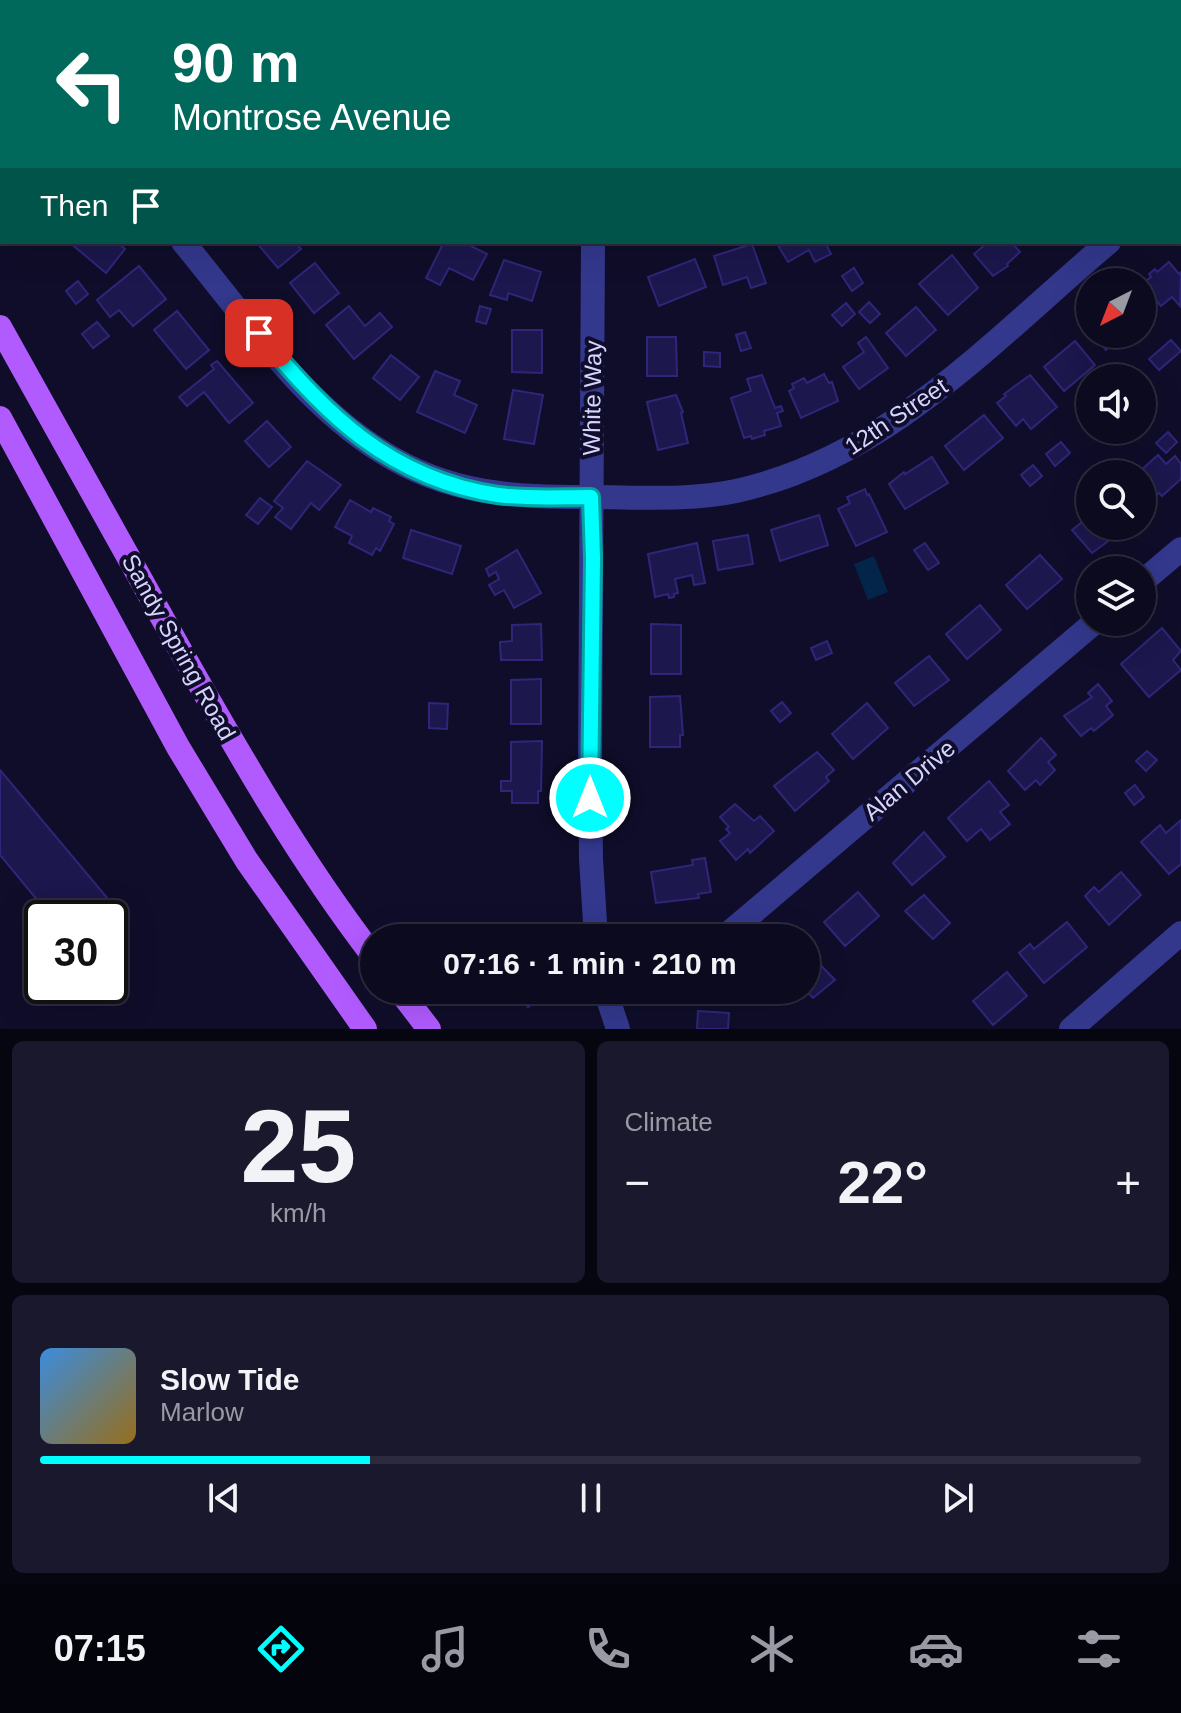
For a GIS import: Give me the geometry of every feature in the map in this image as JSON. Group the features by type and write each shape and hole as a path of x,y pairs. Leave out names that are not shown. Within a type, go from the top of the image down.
{"main road":[{"name":"Sandy Spring Road","path":"0,327 241,757 287,834 360,939"},
{"name":"Sandy Spring Road","path":"0,418 178,747 247,861 365,1029"},
{"path":"410,1004 429,1029"}],"street":[{"name":"12th Street","path":"185,244 314,399 349,429 382,453 418,472 455,486 529,498 691,496 734,492 833,458 871,438 941,388 1107,244"},
{"name":"White Way","path":"593,244 591,859 595,924"},
{"path":"1156,570 1181,549"},
{"name":"Alan Drive","path":"739,924 1079,636"},
{"path":"1071,1029 1181,933"},
{"path":"610,1004 618,1029"}],"water":[{"path":"874,556 888,592 868,600 854,564"}],"building":[{"path":"71,244 119,244 125,249 106,273"},
{"path":"258,244 297,244 301,249 278,268"},
{"path":"443,244 467,244 487,254 473,280 449,268 440,285 426,278"},
{"path":"752,244 766,283 751,288 747,277 723,285 714,256"},
{"path":"777,244 826,244 831,254 815,262 809,250 788,262"},
{"path":"986,244 1013,244 1020,252 1008,266 993,276 974,254"},
{"path":"952,255 978,288 948,315 919,284"},
{"path":"695,259 706,287 659,306 648,277"},
{"path":"504,260 541,272 532,301 508,293 507,300 490,295"},
{"path":"1169,262 1179,274 1181,272 1180,306 1172,297 1161,306 1156,300 1157,272"},
{"path":"315,263 339,293 314,313 290,283"},
{"path":"139,266 166,299 133,326 119,310 110,317 97,300"},
{"path":"854,268 863,283 852,291 842,276"},
{"path":"78,281 88,294 76,304 66,291"},
{"path":"869,302 880,314 870,323 859,312"},
{"path":"846,303 855,314 842,326 832,315"},
{"path":"349,306 365,326 380,313 392,327 354,359 326,325"},
{"path":"480,306 491,309 486,324 476,321"},
{"path":"916,307 936,330 906,356 886,333"},
{"path":"177,311 209,350 186,369 154,330"},
{"path":"97,322 109,336 93,348 82,334"},
{"path":"512,330 542,330 542,373 512,372"},
{"path":"745,332 751,348 741,351 736,335"},
{"path":"647,337 676,337 677,376 647,376"},
{"path":"866,337 888,368 859,389 843,367 864,352 858,343"},
{"path":"1171,340 1181,351 1159,370 1149,359"},
{"path":"1075,341 1076,348 1081,348 1094,364 1076,364 1076,381 1064,391 1044,367"},
{"path":"704,352 720,353 720,367 704,366"},
{"path":"391,355 419,377 400,400 373,378"},
{"path":"217,361 253,403 229,423 204,392 187,406 179,397 214,369 211,365"},
{"path":"435,371 460,381 454,395 477,405 465,433 417,412"},
{"path":"824,374 829,383 832,382 838,401 801,418 789,391 794,388 792,384 804,378 807,383"},
{"path":"762,375 775,408 781,406 783,411 777,413 781,426 764,431 765,435 744,438 731,398 751,391 747,379"},
{"path":"1030,375 1057,407 1031,429 1023,419 1016,426 997,403"},
{"path":"513,390 543,395 534,444 504,439"},
{"path":"676,395 683,412 688,443 658,450 647,402"},
{"path":"984,415 1003,438 964,470 945,446"},
{"path":"267,421 291,447 269,467 245,441"},
{"path":"1168,432 1177,442 1166,453 1156,443"},
{"path":"1061,442 1070,453 1055,466 1046,454"},
{"path":"1158,455 1166,464 1175,456 1181,464 1181,479 1162,496 1159,493 1156,496 1156,460 1152,460"},
{"path":"932,457 948,483 905,509 889,484"},
{"path":"307,461 341,485 319,510 311,503 291,529 275,517 283,508 274,501"},
{"path":"1033,465 1042,476 1030,486 1021,475"},
{"path":"865,489 887,532 856,546 838,509 850,503 847,497"},
{"path":"260,498 272,507 258,524 246,515"},
{"path":"350,500 371,512 373,508 391,517 389,521 394,524 380,551 376,548 372,555 349,543 352,536 335,527"},
{"path":"819,515 828,545 780,561 771,530"},
{"path":"411,530 461,546 452,574 403,558"},
{"path":"748,535 753,564 718,570 713,541"},
{"path":"1081,540 1110,540 1092,553"},
{"path":"697,543 705,583 694,585 692,575 675,579 678,593 674,597 669,598 668,594 655,597 648,554"},
{"path":"925,543 939,563 928,570 914,550"},
{"path":"517,550 541,593 514,608 504,590 495,595 489,585 499,579 496,572 489,576 486,569"},
{"path":"1040,555 1062,579 1027,609 1006,585"},
{"path":"980,605 1001,630 967,659 946,634"},
{"path":"541,624 542,660 501,660 500,642 512,641 512,625"},
{"path":"651,624 681,625 681,674 651,674"},
{"path":"1162,628 1181,651 1173,660 1181,670 1149,697 1121,664"},
{"path":"827,641 832,653 816,660 811,648"},
{"path":"929,656 949,680 914,706 895,683"},
{"path":"541,679 541,724 511,724 511,680"},
{"path":"1098,684 1112,701 1106,706 1113,715 1094,731 1091,728 1081,736 1064,716 1092,697 1088,693"},
{"path":"680,696 683,735 680,735 680,747 650,747 650,697"},
{"path":"782,702 791,713 780,722 771,711"},
{"path":"429,703 448,704 447,729 429,728"},
{"path":"867,703 888,728 853,759 832,734"},
{"path":"1041,738 1056,755 1048,762 1055,770 1040,785 1036,780 1025,790 1008,771"},
{"path":"542,741 538,803 512,803 512,791 501,791 501,781 511,781 511,742"},
{"path":"1147,751 1157,760 1146,771 1136,761"},
{"path":"817,752 834,770 826,777 829,781 795,811 774,786"},
{"path":"0,770 109,900 37,900 0,855"},
{"path":"989,781 1009,805 1000,812 1010,824 990,840 981,829 967,841 948,818"},
{"path":"1135,785 1144,797 1134,805 1125,793"},
{"path":"735,804 754,821 760,816 774,831 750,853 748,849 736,860 720,841 730,833 720,817"},
{"path":"1181,820 1181,864 1169,874 1141,842 1160,825 1166,833"},
{"path":"924,832 945,857 912,885 893,863"},
{"path":"705,858 711,892 698,894 699,898 656,903 651,872 693,865 692,860"},
{"path":"1121,872 1141,895 1109,925 1085,896 1094,887 1099,892"},
{"path":"858,892 879,916 845,946 824,922"},
{"path":"924,895 950,923 933,939 905,911"},
{"path":"1067,922 1087,947 1044,983 1019,953 1030,944 1034,949"},
{"path":"820,964 835,980 820,992"},
{"path":"1007,972 1027,996 993,1025 973,1001"},
{"path":"698,1011 729,1013 728,1029 697,1029"}],"route":[{"path":"259,333 314,399 382,453 418,472 455,486 498,495 591,497 590,798"}]}
